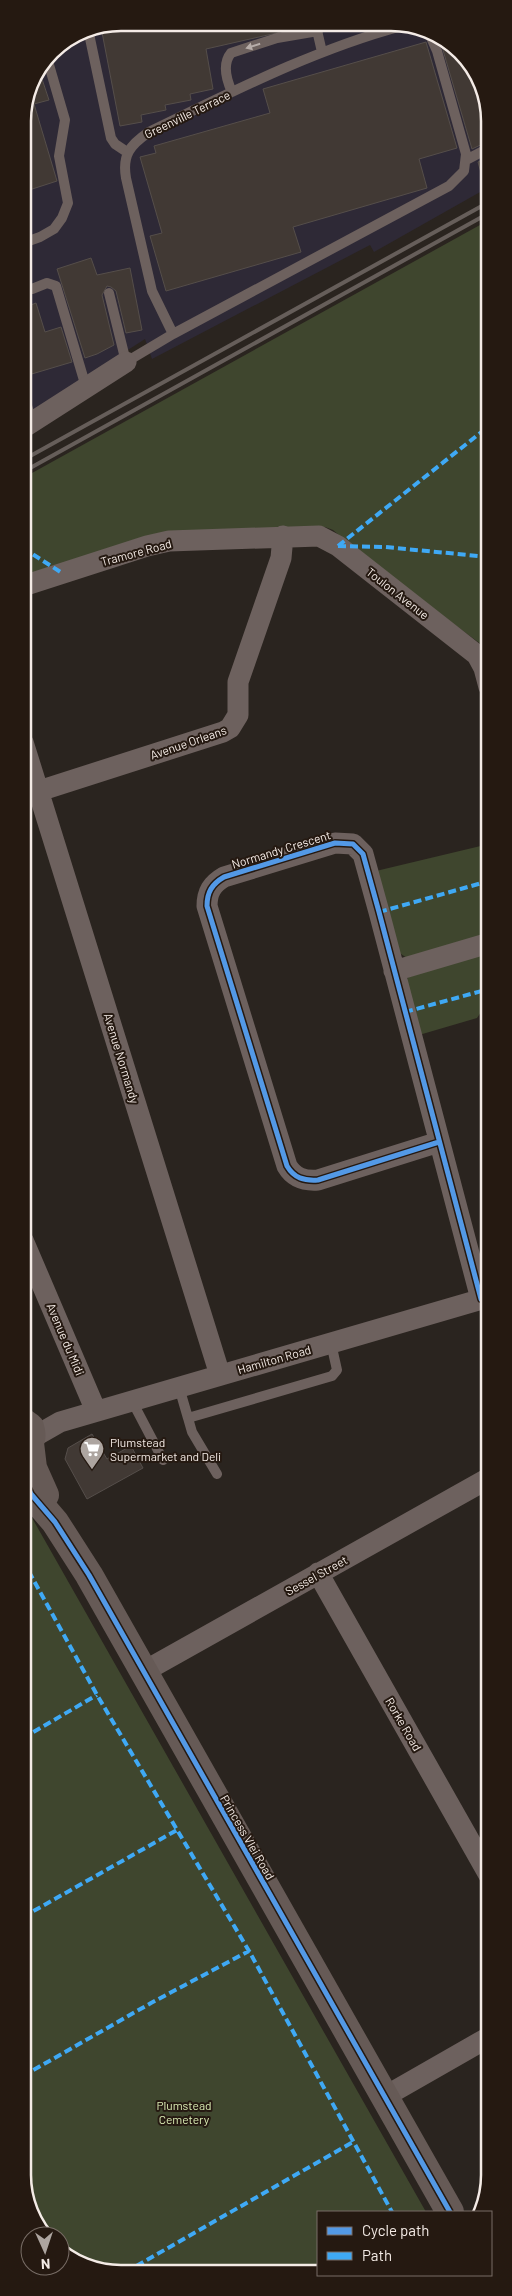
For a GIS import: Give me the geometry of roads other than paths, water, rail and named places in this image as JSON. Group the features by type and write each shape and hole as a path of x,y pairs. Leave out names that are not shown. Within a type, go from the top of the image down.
{"street":[{"path":"31,423 126,362"},
{"name":"Tramore Road","path":"31,583 146,546 169,541 283,536"},
{"name":"Toulon Avenue","path":"283,536 319,536 333,542 477,655 481,662"},
{"name":"Avenue Orleans","path":"39,791 223,732 230,728 235,721 239,709 238,682 281,558 283,536"},
{"name":"Avenue Normandy","path":"31,766 220,1375"},
{"name":"Normandy Crescent","path":"440,1142 318,1180 301,1179 290,1172 286,1166 207,906 210,889 224,877 335,843 347,842 359,848 365,860 440,1142 481,1284"},
{"path":"394,971 481,945"},
{"name":"Avenue du Midi","path":"31,1259 96,1411"},
{"name":"Hamilton Road","path":"31,1433 96,1411 481,1299"},
{"name":"Princess Vlei Road","path":"31,1457 33,1468 50,1503 55,1522"},
{"name":"Sessel Street","path":"143,1672 481,1482"},
{"name":"Princess Vlei Road","path":"31,1491 40,1507 55,1522 89,1575 449,2211"},
{"name":"Rorke Road","path":"318,1573 481,1861"},
{"path":"384,2097 481,2042"}],"lane":[{"path":"232,92 226,78 228,59 231,53 306,31"},
{"path":"318,31 322,52"},
{"name":"Greenville Terrace","path":"127,152 149,132 232,92 322,52 387,31"},
{"path":"90,37 111,138 115,144 127,152 124,166 126,178 152,291 173,334"},
{"path":"109,292 126,362 173,334 449,186 464,171 466,160 437,51 432,41"},
{"path":"31,240 54,229 62,218 68,204 59,156 65,120 50,67"},
{"path":"466,160 481,152"},
{"path":"32,288 47,283 56,286 86,387"},
{"path":"188,1418 334,1375 337,1367 331,1343"},
{"path":"179,1387 192,1432 217,1474"},
{"path":"132,1401 163,1460"}],"railway":[{"path":"31,456 481,206"},
{"path":"31,468 481,217"}],"place":[{"name":"Plumstead Supermarket and Deli","path":"92,1470"}],"park label":[{"name":"Plumstead Cemetery","path":"184,2112"}]}
